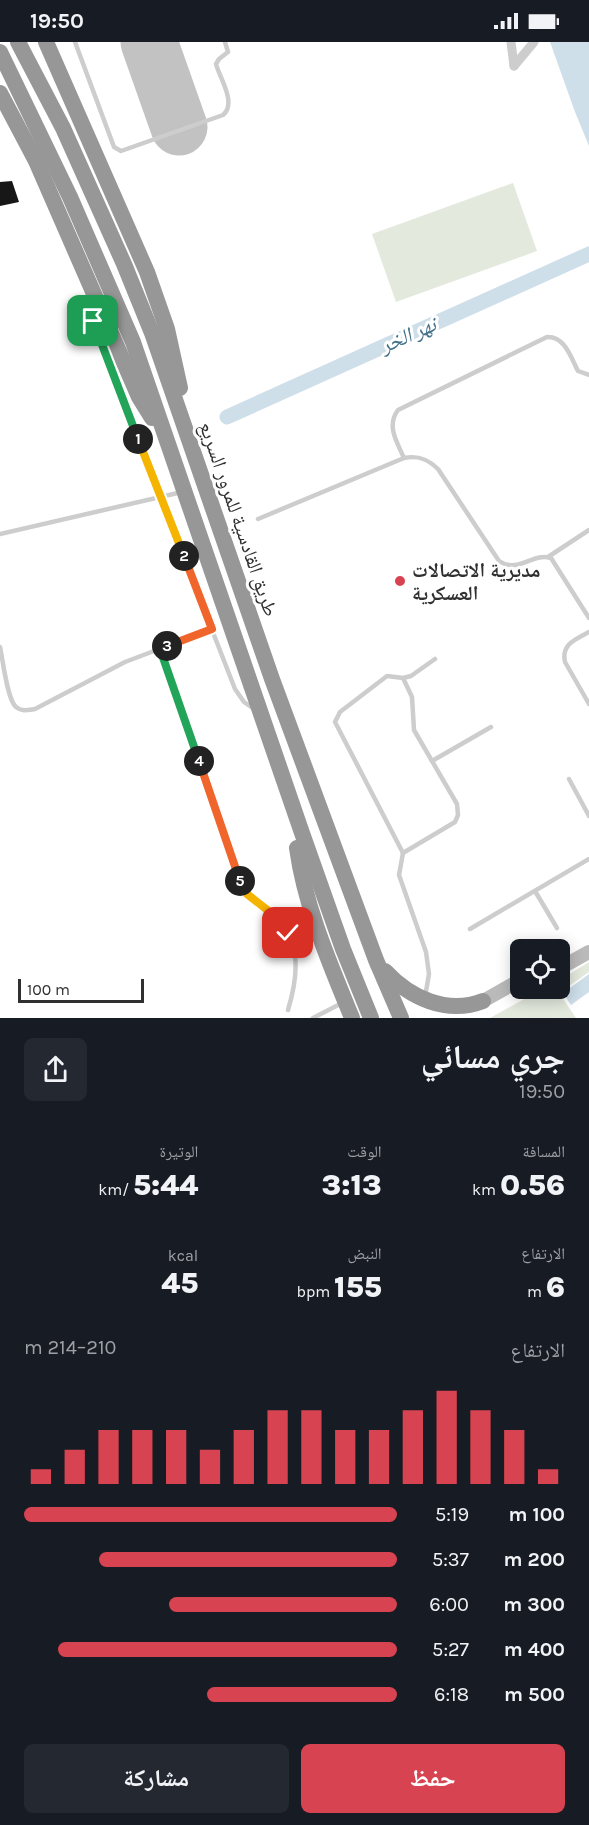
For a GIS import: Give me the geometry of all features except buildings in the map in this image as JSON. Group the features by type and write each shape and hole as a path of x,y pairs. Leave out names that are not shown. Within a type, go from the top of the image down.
{"highway":[{"name":"طريق القادسية للمرور السريع","path":"18,42 63,128 152,333 272,679 376,960 401,1018"},
{"path":"46,42 142,261 164,320 192,447"},
{"path":"0,52 66,187 133,342 302,833 343,949 371,1018"},
{"path":"0,93 36,161 140,397 173,456"},
{"path":"302,833 297,846 307,891 329,961 352,1018"},
{"path":"376,960 398,984 425,1000 440,1005 481,1009"}],"main road":[{"path":"570,953 589,942"},
{"path":"570,962 589,952"},
{"path":"481,1009 510,987"},
{"path":"481,1009 510,994"}],"street":[{"path":"511,42 514,66 534,42"}],"lane":[{"path":"75,42 114,147 121,151 227,112 229,103 216,66 219,59 228,52 225,42"},
{"path":"92,287 90,304 95,328 237,693 249,706 260,711"},
{"path":"404,458 392,426 393,418 398,410 547,337 561,340 578,371 589,375"},
{"path":"258,519 404,458 419,457 433,464 503,563 514,566 548,557 589,530"},
{"path":"0,534 185,491"},
{"path":"548,557 556,563 589,618"},
{"path":"0,647 11,698 16,707 25,711 35,709 125,662 212,629"},
{"path":"589,632 568,645 564,655 565,662 589,704"},
{"path":"160,649 242,887 250,898 275,916 288,933 292,944 297,976 288,1010"},
{"path":"425,1000 429,974 426,952 399,875 403,853 336,722 339,712 387,676 403,678 411,676 435,659"},
{"path":"403,678 412,697 414,730 457,804 458,815 455,822 403,853"},
{"path":"432,761 491,727"},
{"path":"569,779 589,816"},
{"path":"470,929 589,859"},
{"path":"536,891 557,928"},
{"path":"313,1018 346,1002"}],"shaded area":[{"path":"513,183 537,251 396,302 372,234"},
{"path":"589,962 589,972 570,985 570,974"},
{"path":"524,999 563,999 576,1018 490,1018"}],"water":[{"path":"550,42 589,42 589,146 575,112"},
{"path":"589,974 589,992 571,1005 567,999 570,999 570,988"}],"waterway":[{"name":"نهر الخر","path":"227,417 589,254"}],"runway":[{"path":"149,42 179,127"}],"place":[{"name":"مديرية الاتصالات العسكرية","path":"400,581"}],"route":[{"path":"93,321 212,629 160,649 242,887 250,898 275,916 288,933"}]}
